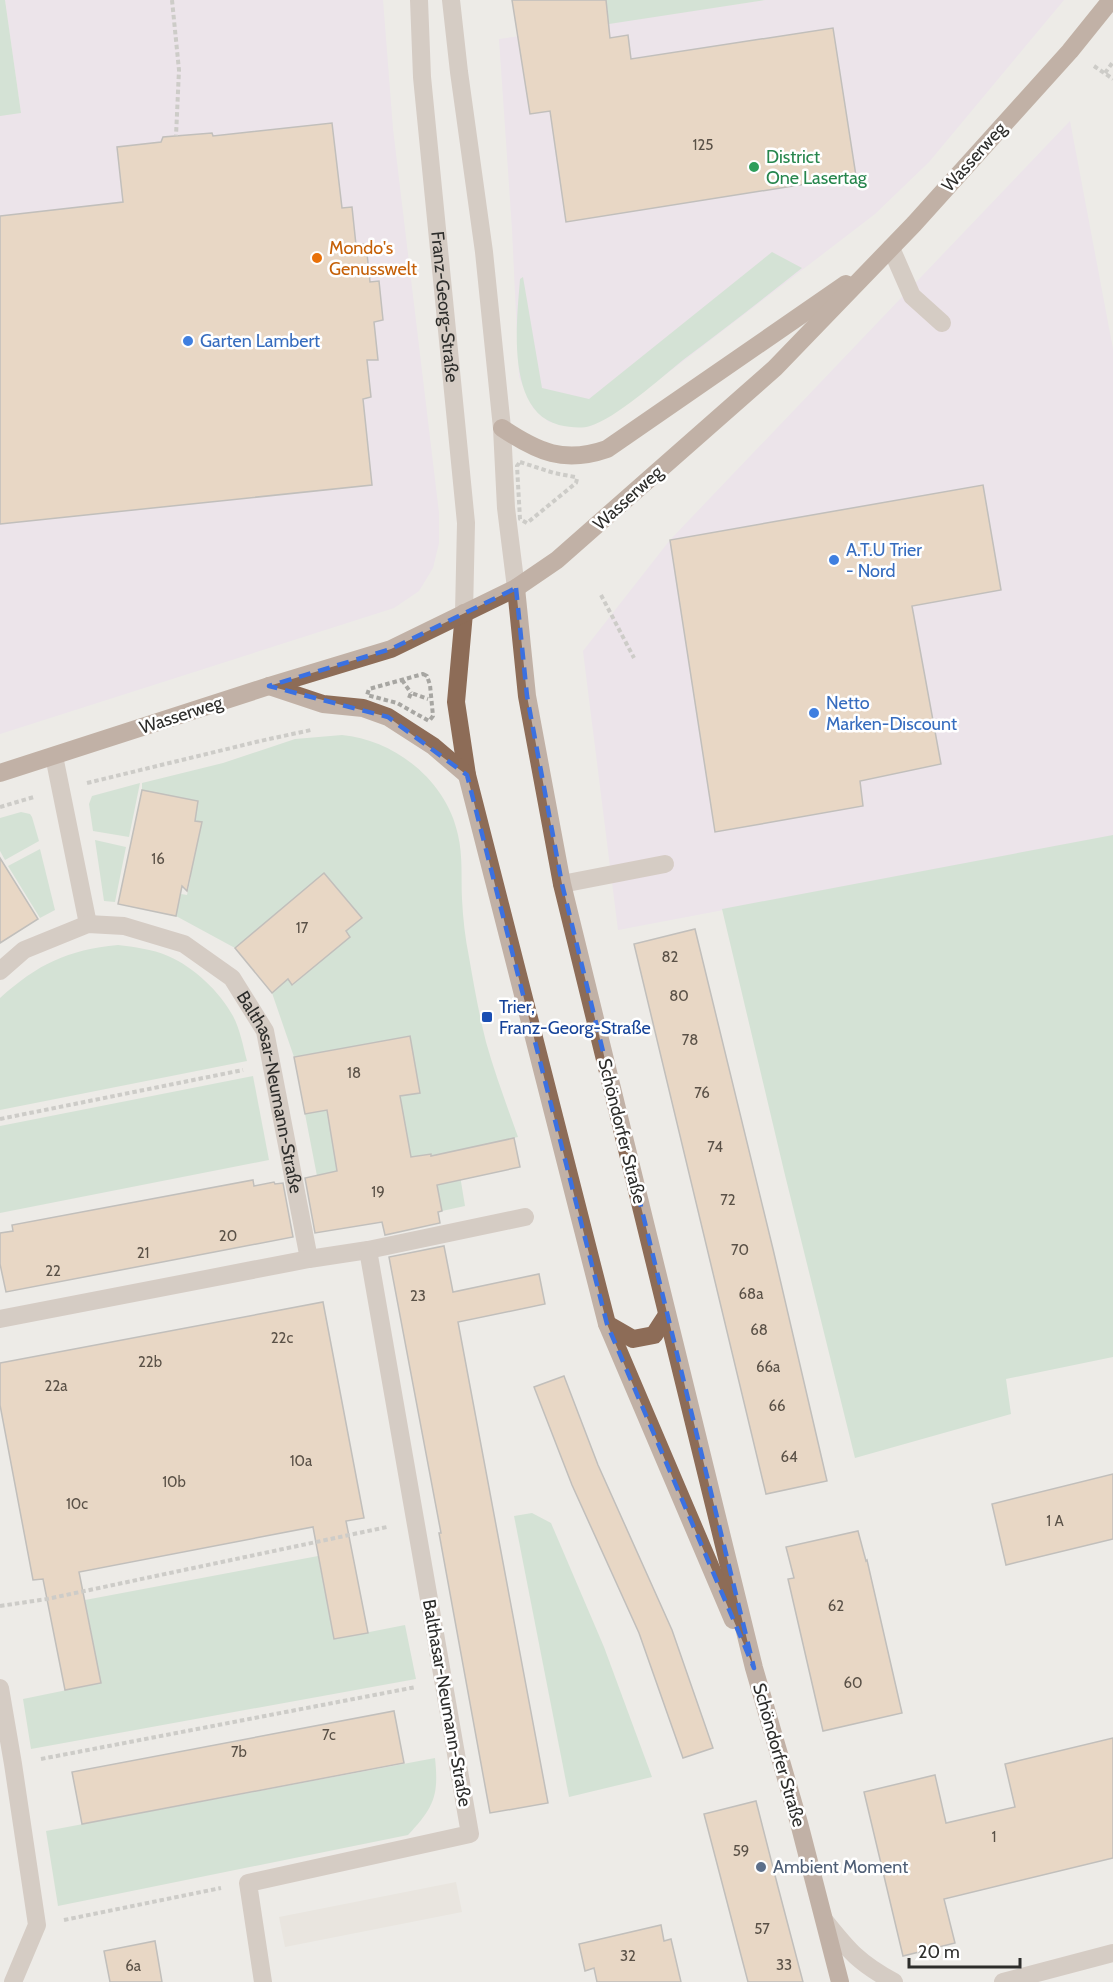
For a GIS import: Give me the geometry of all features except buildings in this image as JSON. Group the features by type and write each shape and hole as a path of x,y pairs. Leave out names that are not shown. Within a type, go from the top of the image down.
{"main road":[{"name":"Wasserweg","path":"0,773 269,686 392,649 516,588 557,560 775,368 885,255 1070,51 1111,0"},
{"path":"502,428 532,446 560,456 590,455 607,449 885,255"},
{"name":"Schöndorfer Straße","path":"516,588 527,696 562,884 754,1668 840,1982"},
{"name":"Schöndorfer Straße","path":"464,614 456,702 467,775 607,1324 754,1668"},
{"path":"269,686 323,704 363,708 380,713 398,722 433,746 467,775"},
{"path":"607,1324 633,1339 654,1335 667,1315"}],"street":[{"name":"Franz-Georg-Straße","path":"419,0 422,77 466,523 464,614"},
{"path":"451,0 484,252 502,428 506,508 516,588"},
{"path":"885,255 912,296 942,323"},
{"path":"54,756 88,924"},
{"path":"562,884 664,864"},
{"name":"Balthasar-Neumann-Straße","path":"0,971 24,950 88,924 124,926 184,944 232,978 265,1031 309,1259"},
{"path":"0,1319 309,1259 368,1251 525,1216"},
{"name":"Balthasar-Neumann-Straße","path":"248,1883 470,1834 368,1251"},
{"path":"0,1688 14,1764 37,1925 13,1982"},
{"path":"248,1883 263,1982"},
{"path":"825,1921 860,1962 894,1982"},
{"path":"1003,1982 1113,1953"}],"path":[{"path":"172,0 179,70 177,136"},
{"path":"1113,62 1105,73 1113,79"},
{"path":"520,462 578,479 527,523 520,519 517,466 520,462"},
{"path":"601,595 634,658"},
{"path":"402,680 411,693 431,700"},
{"path":"406,707 411,693"},
{"path":"0,807 260,741 319,729"},
{"path":"0,1119 272,1065"},
{"path":"0,1606 47,1599 416,1521"},
{"path":"14,1764 444,1682"},
{"path":"37,1925 248,1883"}],"highlighted area":[{"path":"516,588 527,696 562,884 754,1668 607,1324 467,775 388,717 269,686 391,649"}],"shaded area":[{"name":"Garten Lambert","path":"5,0 383,0 393,129 439,513 439,543 433,568 419,591 394,608 0,734 0,115 21,113"},
{"path":"765,0 1064,0 929,162 875,214 626,405 591,426 577,427 549,422 533,408 519,377 499,39"},
{"path":"1070,121 1113,349 1113,836 618,930 583,651 670,540"},
{"path":"456,1882 462,1912 285,1947 279,1917"}],"green space":[{"path":"0,0 5,0 21,113 0,116"},
{"path":"606,0 765,0 609,24"},
{"path":"772,252 802,268 612,415 586,427 559,425 542,416 530,402 522,383 518,362 517,317 520,279 523,277 542,388 589,399"},
{"path":"342,735 381,745 416,767 443,797 458,835 464,928 483,1031 518,1137 456,1151 465,1206 442,1211 431,1154 317,1176 305,1114 327,1110 328,1117 401,1103 400,1096 420,1093 410,1036 294,1057 272,993 288,979 293,985 308,972 304,966 350,937 346,931 361,918 324,874 235,948 176,916 181,894 187,895 191,876 184,874 201,822 195,821 198,801 142,790 142,783 223,763 295,739"},
{"path":"140,783 129,837 93,831 89,804 92,796"},
{"path":"21,812 30,814 32,817 39,841 5,860 0,851 0,818"},
{"path":"1113,835 1113,1357 1006,1379 1011,1414 855,1458 722,909"},
{"path":"95,840 126,847 115,902 104,901"},
{"path":"40,849 55,910 40,918 8,866"},
{"path":"118,945 168,956 205,981 221,998 233,1016 247,1061 0,1110 0,998 27,976 54,961 83,951"},
{"path":"253,1076 269,1160 0,1213 0,1126"},
{"path":"532,1513 551,1523 604,1647 652,1777 569,1797 514,1516"},
{"path":"318,1556 334,1639 405,1625 416,1679 31,1749 23,1699 101,1683 85,1600"},
{"path":"435,1758 436,1782 433,1800 424,1816 408,1835 58,1906 46,1831"}],"place":[{"name":"District One Lasertag","path":"754,167"},
{"name":"Mondo's Genusswelt","path":"317,258"},
{"name":"Garten Lambert","path":"188,341"},
{"name":"A.T.U Trier - Nord","path":"834,560"},
{"name":"Netto Marken-Discount","path":"814,713"},
{"name":"Trier, Franz-Georg-Straße","path":"487,1017"},
{"name":"Ambient Moment","path":"761,1867"}]}
